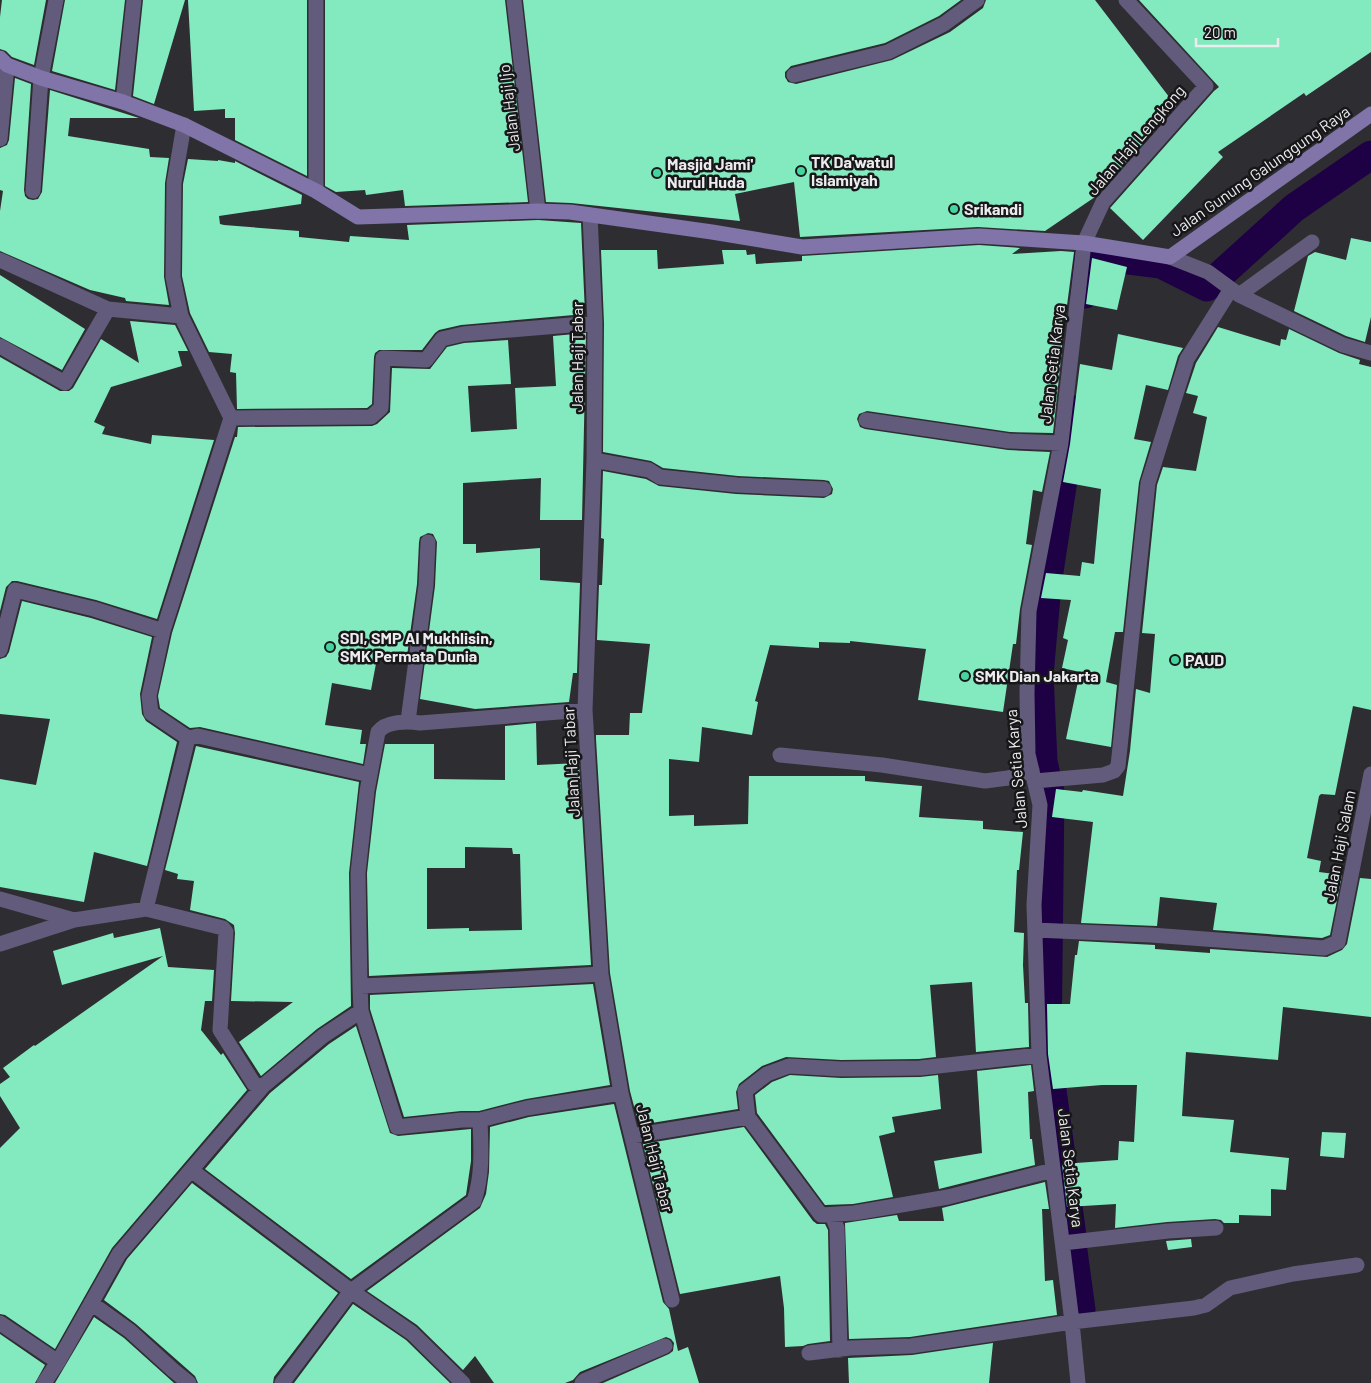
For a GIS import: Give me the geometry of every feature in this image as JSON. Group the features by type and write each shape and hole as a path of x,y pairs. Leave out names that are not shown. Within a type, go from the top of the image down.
{"street":[{"path":"33,191 41,78 56,0"},
{"path":"123,102 134,0"},
{"path":"316,0 316,191"},
{"name":"Jalan Haji Ijo","path":"514,0 538,211"},
{"path":"794,75 888,52 944,24 977,0"},
{"name":"Jalan Haji Lengkong","path":"1084,243 1103,202 1206,86 1126,0"},
{"path":"0,139 3,62 41,78 123,102 184,125 316,191 358,218 538,211 570,212 802,247 979,236 1084,243 1170,257 1208,272 1233,290 1343,345 1371,354"},
{"name":"Jalan Gunung Galunggung Raya","path":"1170,257 1371,114"},
{"path":"184,125 174,183 173,278 181,316 231,418 164,631 149,696 151,713 188,738 198,736 370,775"},
{"name":"Jalan Haji Tabar","path":"590,215 595,323 594,460 585,710 601,974 620,1093 672,1300"},
{"path":"780,756 882,765 985,781 1034,776 1103,775 1114,771 1118,766 1148,483 1187,359 1233,290 1312,242"},
{"name":"Jalan Setia Karya","path":"1078,1383 1063,1243 1039,1054 1034,905 1040,805 1028,754 1027,693 1030,611 1060,443 1084,243"},
{"path":"0,260 108,308 181,316"},
{"path":"0,346 65,383 108,308"},
{"path":"231,418 371,417 381,408 383,358 426,360 442,339 463,334 595,323"},
{"path":"866,420 1009,441 1060,443"},
{"path":"594,460 649,470 660,477 737,485 824,489"},
{"path":"408,721 426,585 428,542"},
{"path":"0,650 15,590 94,609 164,631"},
{"path":"585,710 420,723 408,721 380,729 366,791 358,873 361,1011 397,1127 462,1120 480,1120 527,1108 620,1093"},
{"path":"146,909 188,738"},
{"name":"Jalan Haji Salam","path":"1035,930 1151,935 1324,948 1338,942 1371,774"},
{"path":"0,899 74,920"},
{"path":"0,944 74,920 146,909 223,928 226,932 220,1030 254,1084 263,1086"},
{"path":"360,986 481,982 601,974"},
{"path":"44,1383 58,1362 119,1254 190,1170 263,1086 323,1036 361,1011"},
{"path":"1039,1054 920,1068 841,1069 789,1066 767,1074 744,1091 748,1117 821,1215 854,1214 948,1197 1053,1170"},
{"path":"632,1136 748,1117"},
{"path":"284,1383 351,1291 474,1200 477,1192 482,1152 480,1120"},
{"path":"190,1170 351,1291 412,1333 463,1383"},
{"path":"832,1214 837,1228 837,1289 845,1349"},
{"path":"1063,1243 1168,1231 1216,1228"},
{"path":"809,1353 845,1349 911,1346 1072,1322 1194,1308 1206,1305 1230,1288 1293,1274 1357,1265"},
{"path":"91,1303 130,1331 190,1383"},
{"path":"0,1324 58,1362"},
{"path":"582,1383 665,1346"}],"building":[{"path":"2,0 46,0 34,65 12,57 6,51 0,49"},
{"path":"65,0 125,0 115,90 52,71"},
{"path":"143,0 185,0 154,104 133,96"},
{"path":"188,0 307,0 307,176 235,140 235,118 225,118 225,109 194,111"},
{"path":"325,0 505,0 528,202 405,206 403,190 366,195 365,190 336,192 325,186"},
{"path":"523,0 961,0 939,16 885,43 791,66 785,72 785,77 788,82 796,84 892,60 950,32 983,8 986,0 1095,0 1176,106 1095,197 1045,231 978,227 800,237 794,182 735,194 740,221 546,202"},
{"path":"1139,0 1371,0 1371,52 1306,96 1304,93 1218,152 1223,157 1143,240 1110,208 1219,87"},
{"path":"15,78 31,84 24,190 25,196 28,199 38,199 42,192 50,90 139,118 70,118 68,136 149,149 150,157 169,158 165,183 164,277 169,305 126,301 125,298 90,290 0,251 0,211 3,191 0,190 0,148 7,145 9,140"},
{"path":"188,159 218,160 235,163 235,161 302,195 301,204 219,216 220,224 224,225 299,231 299,237 349,242 350,236 409,240 407,225 538,220 581,223 585,314 461,325 439,330 422,350 379,350 375,353 374,357 372,404 367,408 237,409 236,373 230,372 232,354 209,352 190,313 182,276 183,184"},
{"path":"1351,238 1371,242 1371,317 1365,342 1346,336 1294,311 1308,256 1315,252 1346,260"},
{"path":"979,245 1020,248 1012,254 1074,252 1066,313 1062,313 1062,349 1053,433 1010,432 867,411 859,414 857,419 860,427 865,429 1008,450 1050,452 1042,492 1033,490 1026,544 1032,545 1020,609 1016,644 1013,644 1003,712 918,700 926,649 850,641 850,643 819,642 819,648 770,645 755,701 758,702 752,735 702,727 699,762 669,759 669,816 694,815 694,826 748,824 749,776 865,776 865,781 922,786 919,817 983,821 983,829 1023,832 1019,870 1017,870 1014,932 1024,933 1023,965 1025,1003 1028,1003 1029,1047 976,1052 972,982 930,985 936,1057 841,1060 786,1057 762,1066 739,1084 736,1092 738,1109 639,1125 630,1091 610,973 596,735 629,735 630,713 642,713 650,644 597,640 599,585 602,585 604,539 601,538 603,471 646,479 659,486 736,494 824,498 832,494 833,489 829,481 824,480 738,476 663,468 651,461 603,452 604,323 601,250 657,250 658,269 724,264 722,250 746,250 747,255 755,254 756,264 802,261 802,256"},
{"path":"1092,258 1127,267 1117,310 1086,304"},
{"path":"0,275 85,329 62,370 0,337"},
{"path":"130,321 175,325 188,351 178,351 182,366 111,387 94,422 105,427 102,434 151,444 152,435 214,440 157,619 96,600 17,581 12,581 6,587 0,611 0,357 60,391 69,391 73,388 101,339 139,363"},
{"path":"1218,327 1280,346 1281,339 1286,340 1289,329 1339,353 1360,360 1359,364 1371,367 1371,710 1353,706 1335,795 1321,794 1319,796 1307,858 1321,861 1319,872 1342,875 1330,935 1322,938 1213,930 1217,903 1160,897 1157,926 1081,923 1093,822 1052,817 1056,789 1082,792 1083,790 1123,796 1130,751 1136,689 1150,693 1155,634 1142,633 1157,485 1163,467 1196,471 1207,417 1193,413 1198,396 1186,393 1196,363"},
{"path":"586,333 582,520 540,520 541,478 463,483 463,544 476,544 476,553 540,548 540,580 580,583 577,673 573,673 569,702 475,709 420,699 435,586 437,542 433,534 428,533 420,537 419,542 417,584 407,656 378,653 371,690 332,683 325,725 362,730 360,744 366,744 363,764 200,727 190,728 160,708 158,696 172,633 235,437 237,437 238,427 372,426 390,412 392,368 430,369 447,347 464,343 508,340 511,384 468,386 471,432 517,429 515,388 556,386 553,336"},
{"path":"1118,334 1183,348 1178,356 1168,390 1146,385 1134,439 1151,442 1139,482 1123,632 1115,632 1106,682 1117,685 1111,747 1066,739 1080,672 1062,668 1068,640 1063,638 1071,600 1041,598 1046,573 1080,576 1082,562 1094,564 1101,489 1063,482 1070,444 1080,364 1112,370"},
{"path":"22,601 91,618 152,637 140,694 142,714 146,721 177,742 147,866 94,852 84,902 0,887 0,779 36,785 50,719 0,714 0,659 6,657 9,652"},
{"path":"536,723 537,765 579,763 591,965 369,976 367,873 376,792 385,744 434,744 434,779 505,780 505,726","holes":["465,847 512,848 513,854 520,854 522,930 469,931 469,928 427,929 427,868 465,868"]},
{"path":"196,746 359,782 349,873 351,1006 317,1029 261,1076 239,1042 293,1002 231,1001 234,925 225,919 190,910 194,881 177,879 178,874 165,870"},
{"path":"1360,878 1371,879 1371,1017 1283,1007 1278,1060 1186,1052 1182,1116 1234,1120 1230,1152 1289,1158 1286,1190 1271,1189 1271,1216 1239,1215 1239,1223 1224,1223 1221,1220 1215,1219 1115,1228 1116,1204 1067,1207 1062,1164 1118,1160 1119,1141 1134,1142 1137,1085 1102,1085 1053,1089 1048,1054 1047,1004 1070,1004 1075,955 1077,955 1079,941 1155,945 1155,949 1210,953 1210,949 1327,957 1342,950 1347,944"},
{"path":"160,928 168,967 214,970 212,1001 205,1001 201,1030 221,1055 223,1053 247,1090 112,1248 55,1349 5,1315 0,1314 0,1148 20,1128 0,1096 0,1084 10,1077 3,1068 163,956 62,985 53,951 113,933 114,938"},
{"path":"593,984 610,1085 526,1099 479,1111 404,1117 370,1009 370,995"},
{"path":"356,1026 390,1133 398,1136 471,1129 471,1161 466,1195 351,1279 205,1169 270,1093 329,1044"},
{"path":"1031,1065 1034,1091 1028,1092 1030,1139 1032,1139 1035,1165 939,1189 934,1161 982,1153 977,1071"},
{"path":"790,1075 841,1078 938,1075 941,1109 892,1117 895,1132 879,1136 893,1197 853,1204 825,1205 757,1113 755,1095 772,1082"},
{"path":"614,1104 663,1302 669,1309 678,1351 688,1347 699,1383 603,1383 669,1354 673,1351 674,1343 666,1337 580,1372 573,1380 565,1383 494,1383 475,1356 463,1370 417,1325 367,1291 480,1208 486,1194 489,1172 490,1127 529,1117"},
{"path":"744,1127 813,1221 817,1224 825,1224 828,1230 830,1341 785,1347 784,1308 780,1276 680,1294 643,1144"},
{"path":"1322,1132 1346,1133 1344,1158 1320,1156"},
{"path":"1045,1182 1049,1209 1042,1209 1045,1281 1053,1280 1057,1315 910,1337 849,1339 845,1223 897,1215 899,1221 944,1221 942,1208"},
{"path":"192,1183 338,1293 274,1377 273,1383 198,1383 195,1376 136,1324 104,1300 127,1259"},
{"path":"1191,1239 1192,1247 1168,1250 1166,1241"},
{"path":"353,1304 406,1340 450,1383 294,1383"},
{"path":"94,1317 124,1338 174,1383 55,1383"},
{"path":"0,1334 45,1365 35,1383 0,1383"},
{"path":"993,1343 989,1383 849,1383 848,1358 912,1355"}],"waterway":[{"path":"1085,294 1089,255 1161,264 1207,287 1294,208 1371,155"},
{"path":"1072,410 1047,585 1039,675 1043,762 1050,792 1047,1054 1072,1236"},
{"path":"1073,1251 1081,1310"}],"place":[{"name":"TK Da'watul Islamiyah","path":"801,171"},
{"name":"Masjid Jami' Nurul Huda","path":"657,173"},
{"name":"Srikandi","path":"954,209"},
{"name":"SDI, SMP Al Mukhlisin, SMK Permata Dunia","path":"330,647"},
{"name":"PAUD","path":"1175,660"},
{"name":"SMK Dian Jakarta","path":"965,676"}]}
